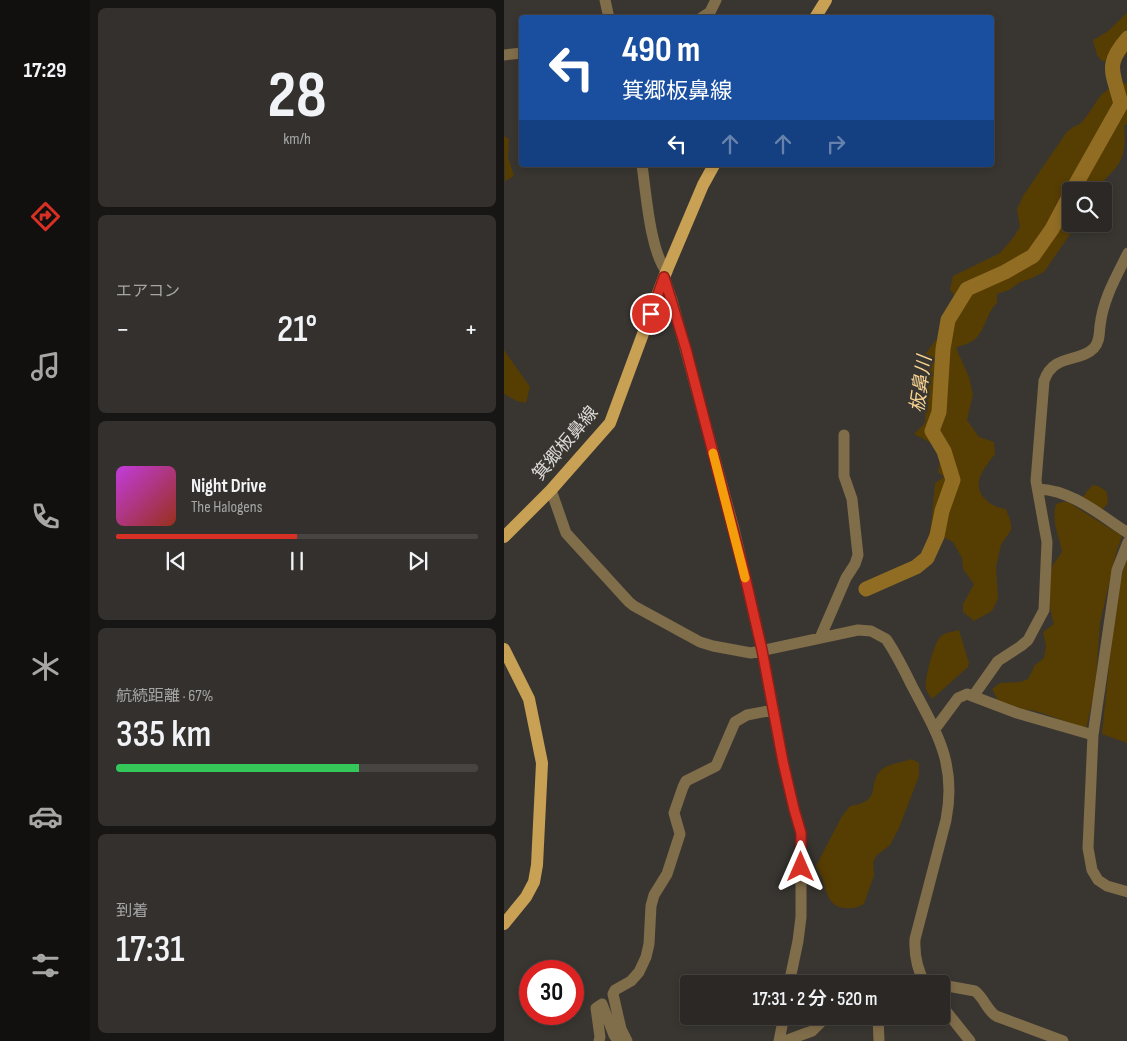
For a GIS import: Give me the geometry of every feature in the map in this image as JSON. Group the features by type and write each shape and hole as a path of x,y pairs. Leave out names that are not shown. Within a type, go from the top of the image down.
{"main road":[{"path":"817,15 826,0"},
{"name":"箕郷板鼻線","path":"504,537 551,490 610,423 665,275 703,185 713,167"},
{"path":"504,649 530,699 542,762 537,865 534,882 526,897 504,924"}],"street":[{"path":"605,0 608,15"},
{"path":"706,15 710,12 716,0"},
{"path":"504,55 519,53"},
{"path":"642,167 655,242 731,519 762,650 794,809 801,833 801,917 791,975"},
{"path":"974,695 998,662 1028,640 1042,615 1046,542 1036,476 1045,377 1052,368 1064,360 1083,355 1094,347 1100,335 1106,297 1127,253"},
{"path":"820,638 858,554 852,499 844,476 844,434"},
{"path":"1038,489 1048,489 1068,494 1127,533"},
{"path":"551,490 566,533 634,606 700,642 751,653 858,630 871,631 881,636 890,646 935,729 948,773 949,804 915,939 916,965 921,975"},
{"path":"1127,542 1116,570 1093,735 1088,848 1088,859 1098,880 1107,886 1127,892"},
{"path":"935,729 958,698 963,695 974,695 1017,714 1093,735"},
{"path":"627,1041 621,1029 613,994 615,990 631,981 639,972 646,957 649,944 651,906 654,895 667,874 680,834 674,813 682,787 686,781 716,766 735,722 747,715 773,710"},
{"path":"950,987 975,991 979,993 996,1016 1062,1041"},
{"path":"599,1041 596,1008 602,1004 618,1041"},
{"path":"950,1016 970,1041"},
{"path":"779,1041 782,1025"},
{"path":"785,1041 812,1030 817,1025"},
{"path":"878,1025 879,1041"}],"shaded area":[{"path":"1127,13 1127,54 1116,62 1102,61 1097,55 1093,40 1107,32"},
{"path":"1126,83 1128,87 1128,123 1124,126 1124,148 1119,164 1104,182 1062,182 1062,232 1072,232 1044,272 997,294 997,303 990,312 978,336 972,341 956,348 969,377 973,395 967,420 979,437 994,442 995,454 981,476 979,487 987,501 995,506 1006,509 1011,523 1011,530 1001,545 996,567 998,599 992,611 974,621 963,612 963,604 974,584 963,569 962,558 953,542 941,536 931,558 910,565 922,555 931,526 935,483 944,477 938,472 940,462 935,445 914,434 925,423 927,380 923,357 936,340 949,335 960,305 950,289 953,276 1000,253 1013,238 1020,227 1017,209 1023,196 1066,133 1082,122 1103,93"},
{"path":"504,136 509,139 508,157 514,176 505,181"},
{"path":"504,350 530,387 526,403 517,401 504,394"},
{"path":"1093,485 1106,491 1107,494 1107,504 1100,511 1082,499"},
{"path":"1068,502 1122,536 1116,553 1100,623 1095,689 1086,729 1037,711 1005,705 998,699 992,689 1000,683 1020,682 1028,679 1035,665 1044,658 1046,646 1043,632 1054,624 1049,602 1049,579 1053,565 1062,552 1054,516 1056,504"},
{"path":"1127,557 1127,743 1102,734 1116,596"},
{"path":"959,630 969,663 968,667 932,699 926,690 926,684 935,646 941,636"},
{"path":"912,759 919,763 919,776 899,828 890,845 876,856 873,863 874,875 864,904 850,908 835,905 827,895 822,877 816,866 842,816 850,806 860,804 871,796 875,781 881,770"}],"waterway":[{"name":"板鼻川","path":"1077,182 1121,104 1112,69 1120,47 1128,38"},
{"name":"板鼻川","path":"866,589 916,567 927,558 937,536 942,511 953,480 944,451 932,431 939,412 943,349 948,320 967,289 1005,272 1033,256 1052,229 1062,210"}],"slow traffic":[{"path":"713,453 734,528 745,578"}],"route":[{"path":"651,314 664,277 686,349 734,528 762,650 783,762 801,833 801,867"}]}
